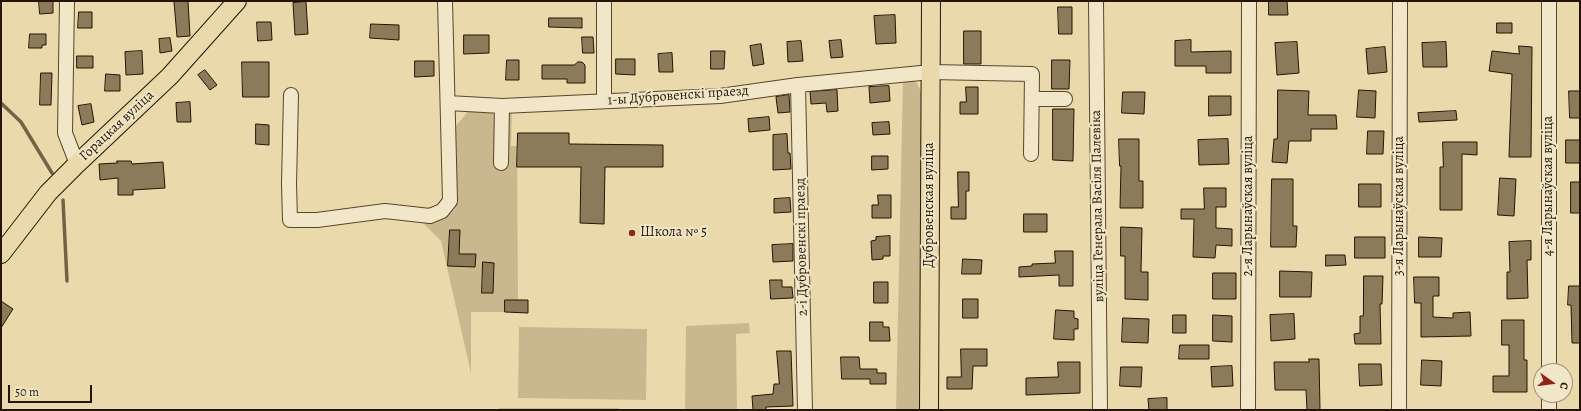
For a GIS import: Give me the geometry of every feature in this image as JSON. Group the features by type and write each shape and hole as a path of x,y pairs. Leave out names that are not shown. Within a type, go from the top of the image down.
{"main road":[{"name":"Горацкая вуліца","path":"1,254 48,193 170,76 237,1"},
{"name":"Дубровенская вуліца","path":"929,410 931,1"}],"street":[{"path":"67,1 65,133 77,164"},
{"path":"291,95 289,184 290,220 317,220 385,211 430,216 442,211 450,201 445,1"},
{"path":"604,1 604,101"},
{"name":"вуліца Генерала Васіля Палевіка","path":"1096,1 1100,410"},
{"name":"2-я Ларынаўская вуліца","path":"1248,410 1249,1"},
{"name":"3-я Ларынаўская вуліца","path":"1399,410 1400,1"},
{"name":"4-я Ларынаўская вуліца","path":"1549,1 1549,363"},
{"name":"1-ы Дубровенскі праезд","path":"448,103 502,106 720,96 798,84 931,72 1032,74 1032,99"},
{"name":"2-і Дубровенскі праезд","path":"798,84 805,410"},
{"path":"1031,154 1032,99 1065,99"},
{"path":"502,106 502,163"}],"shaded area":[{"path":"903,77 917,83 924,98 921,410 896,410"},
{"path":"469,110 512,110 511,146 517,146 518,300 505,300 505,312 471,312 471,373 441,241 421,221 439,220 455,209 456,126"},
{"path":"749,323 750,333 736,334 737,410 685,410 686,326"},
{"path":"519,327 647,329 646,400 518,398"},
{"path":"499,408 619,408 619,410 499,410"}],"building":[{"path":"39,1 53,1 53,13 40,14"},
{"path":"188,1 190,36 177,37 174,2"},
{"path":"1269,1 1287,1 1288,15 1269,15"},
{"path":"306,2 308,34 295,35 293,3"},
{"path":"1058,7 1072,7 1072,34 1059,34"},
{"path":"79,12 92,12 92,28 78,28"},
{"path":"895,15 896,43 876,44 874,16"},
{"path":"549,18 582,18 582,28 549,27"},
{"path":"257,22 271,22 272,40 258,41"},
{"path":"1497,23 1512,23 1512,33 1497,33"},
{"path":"371,24 399,25 399,40 370,38"},
{"path":"964,31 981,31 981,64 964,64"},
{"path":"30,34 46,34 46,45 42,45 42,48 29,48"},
{"path":"464,35 489,35 489,53 464,54"},
{"path":"582,37 593,37 594,53 583,53"},
{"path":"170,38 172,51 160,53 159,39"},
{"path":"841,40 843,57 831,58 829,41"},
{"path":"1191,40 1191,52 1231,51 1231,73 1206,73 1206,66 1175,66 1175,41"},
{"path":"801,41 803,61 788,62 787,42"},
{"path":"1297,42 1299,73 1277,75 1275,43"},
{"path":"1446,42 1447,67 1423,67 1422,43"},
{"path":"761,44 764,64 753,66 750,46"},
{"path":"1519,46 1532,47 1531,157 1509,157 1512,74 1489,71 1492,51 1519,54"},
{"path":"1385,47 1387,72 1368,74 1366,49"},
{"path":"142,51 143,74 126,75 125,52"},
{"path":"711,51 725,51 724,69 711,69"},
{"path":"672,53 673,72 659,72 658,54"},
{"path":"77,56 93,56 93,68 77,68"},
{"path":"616,59 635,59 635,75 616,74"},
{"path":"507,60 519,60 519,80 506,80"},
{"path":"1052,60 1070,60 1069,89 1052,89"},
{"path":"415,61 434,61 434,76 415,77"},
{"path":"242,62 269,62 269,97 243,97"},
{"path":"578,62 582,62 585,65 585,83 567,83 567,79 542,79 542,65 574,65"},
{"path":"205,70 217,85 210,90 198,75"},
{"path":"41,73 52,73 51,105 40,105"},
{"path":"106,74 120,75 120,91 105,91"},
{"path":"889,86 890,101 870,103 869,87"},
{"path":"966,87 978,87 978,114 960,114 960,102 966,102"},
{"path":"837,90 838,111 827,112 826,103 811,104 810,92"},
{"path":"1278,90 1309,91 1308,115 1336,115 1337,129 1311,129 1311,141 1289,141 1287,163 1272,162 1274,139 1277,139"},
{"path":"1359,90 1376,91 1375,118 1357,117"},
{"path":"1569,91 1580,91 1580,118 1570,118"},
{"path":"1123,92 1145,92 1144,114 1122,113"},
{"path":"789,95 790,112 778,113 776,97"},
{"path":"1209,96 1231,96 1231,115 1209,116"},
{"path":"190,102 191,122 177,122 176,103"},
{"path":"91,104 94,122 82,125 78,106"},
{"path":"1053,109 1074,109 1073,161 1053,160"},
{"path":"1456,111 1457,120 1419,122 1418,113"},
{"path":"769,117 770,130 749,132 748,119"},
{"path":"889,122 890,134 873,135 872,123"},
{"path":"256,124 269,125 269,145 256,144"},
{"path":"1368,131 1384,131 1383,154 1367,154"},
{"path":"518,133 569,133 569,144 663,145 663,167 605,167 604,224 580,223 581,167 517,167"},
{"path":"787,134 791,169 773,170 773,135"},
{"path":"1119,139 1139,139 1139,181 1143,181 1143,208 1120,208 1121,166"},
{"path":"1228,139 1229,164 1199,165 1198,140"},
{"path":"1566,140 1580,140 1580,163 1566,163"},
{"path":"1443,142 1477,142 1477,155 1462,154 1462,210 1440,210 1440,167 1443,167"},
{"path":"872,156 888,156 888,169 872,170"},
{"path":"117,161 131,161 132,164 163,162 165,188 133,190 133,195 118,195 118,178 100,180 99,164 117,163"},
{"path":"958,172 969,172 969,191 966,191 966,219 951,219 951,207 958,207"},
{"path":"1500,178 1516,179 1514,216 1498,215"},
{"path":"1272,179 1293,179 1293,226 1297,226 1296,247 1271,247"},
{"path":"1571,182 1580,182 1580,213 1571,213"},
{"path":"1359,184 1381,184 1381,207 1359,207"},
{"path":"1204,188 1226,188 1226,207 1216,207 1216,228 1232,229 1232,246 1216,245 1215,258 1193,257 1194,219 1181,219 1181,209 1204,209"},
{"path":"878,195 891,195 891,218 872,218 872,205 878,205"},
{"path":"790,198 791,212 774,213 774,199"},
{"path":"1024,214 1047,214 1047,232 1024,232"},
{"path":"1121,227 1142,228 1141,272 1148,272 1148,300 1125,299 1125,256 1121,256"},
{"path":"450,230 460,230 459,254 476,254 475,267 448,266"},
{"path":"890,236 890,256 883,256 883,259 872,260 871,241 876,240 876,237"},
{"path":"1355,237 1385,237 1385,258 1355,258"},
{"path":"1419,237 1442,238 1441,257 1419,257"},
{"path":"1531,241 1531,260 1527,260 1528,298 1507,299 1507,272 1510,272 1509,242"},
{"path":"793,244 793,261 773,262 772,245"},
{"path":"1055,251 1073,251 1073,286 1059,286 1059,275 1019,277 1019,267 1032,266 1032,264 1055,263"},
{"path":"1326,255 1345,255 1346,265 1326,266"},
{"path":"963,259 982,260 981,274 962,274"},
{"path":"483,262 494,263 493,293 482,293"},
{"path":"1280,271 1312,272 1311,297 1280,297"},
{"path":"1213,273 1236,273 1236,299 1213,299"},
{"path":"1364,276 1383,276 1382,304 1380,304 1381,344 1355,344 1354,334 1360,333 1360,316 1363,316"},
{"path":"1414,277 1439,277 1439,296 1433,296 1433,317 1453,318 1453,313 1470,312 1471,336 1421,337 1421,303 1415,303"},
{"path":"770,280 782,280 782,287 792,287 793,298 771,299"},
{"path":"874,282 888,282 888,303 874,303"},
{"path":"1569,286 1580,286 1580,343 1572,343 1571,305 1568,305"},
{"path":"963,299 978,299 978,318 963,318"},
{"path":"505,300 528,300 528,313 505,312"},
{"path":"1,301 13,309 1,328"},
{"path":"1056,310 1074,311 1074,318 1078,319 1078,329 1074,329 1074,340 1054,339"},
{"path":"1294,314 1295,339 1271,341 1270,315"},
{"path":"1173,315 1186,315 1186,333 1173,333"},
{"path":"1213,315 1232,316 1232,342 1213,341"},
{"path":"1123,318 1149,319 1148,343 1122,342"},
{"path":"1502,320 1524,320 1524,360 1527,360 1527,392 1493,392 1493,376 1509,376 1509,345 1502,345"},
{"path":"870,322 883,322 883,327 889,327 890,341 870,341"},
{"path":"1180,345 1209,345 1209,359 1179,359"},
{"path":"961,349 987,349 987,366 973,366 972,389 947,389 947,377 961,377"},
{"path":"777,351 791,351 793,406 766,407 766,410 753,410 752,396 773,394 774,384 779,384"},
{"path":"841,357 859,357 860,369 877,369 877,373 886,373 886,384 870,384 870,379 842,379"},
{"path":"1309,359 1319,359 1320,410 1307,410 1306,390 1275,390 1274,362 1309,362"},
{"path":"1422,360 1442,361 1441,386 1421,385"},
{"path":"1058,362 1080,362 1080,393 1026,395 1026,378 1058,377"},
{"path":"1359,364 1381,364 1382,385 1360,386"},
{"path":"1232,366 1233,386 1212,387 1211,367"},
{"path":"1121,367 1142,367 1141,387 1120,386"},
{"path":"1167,398 1167,410 1149,410 1148,399"}],"waterway":[{"path":"1,103 21,122 52,173"},
{"path":"63,200 67,281"}],"place":[{"name":"Школа № 5","path":"632,233"}]}
